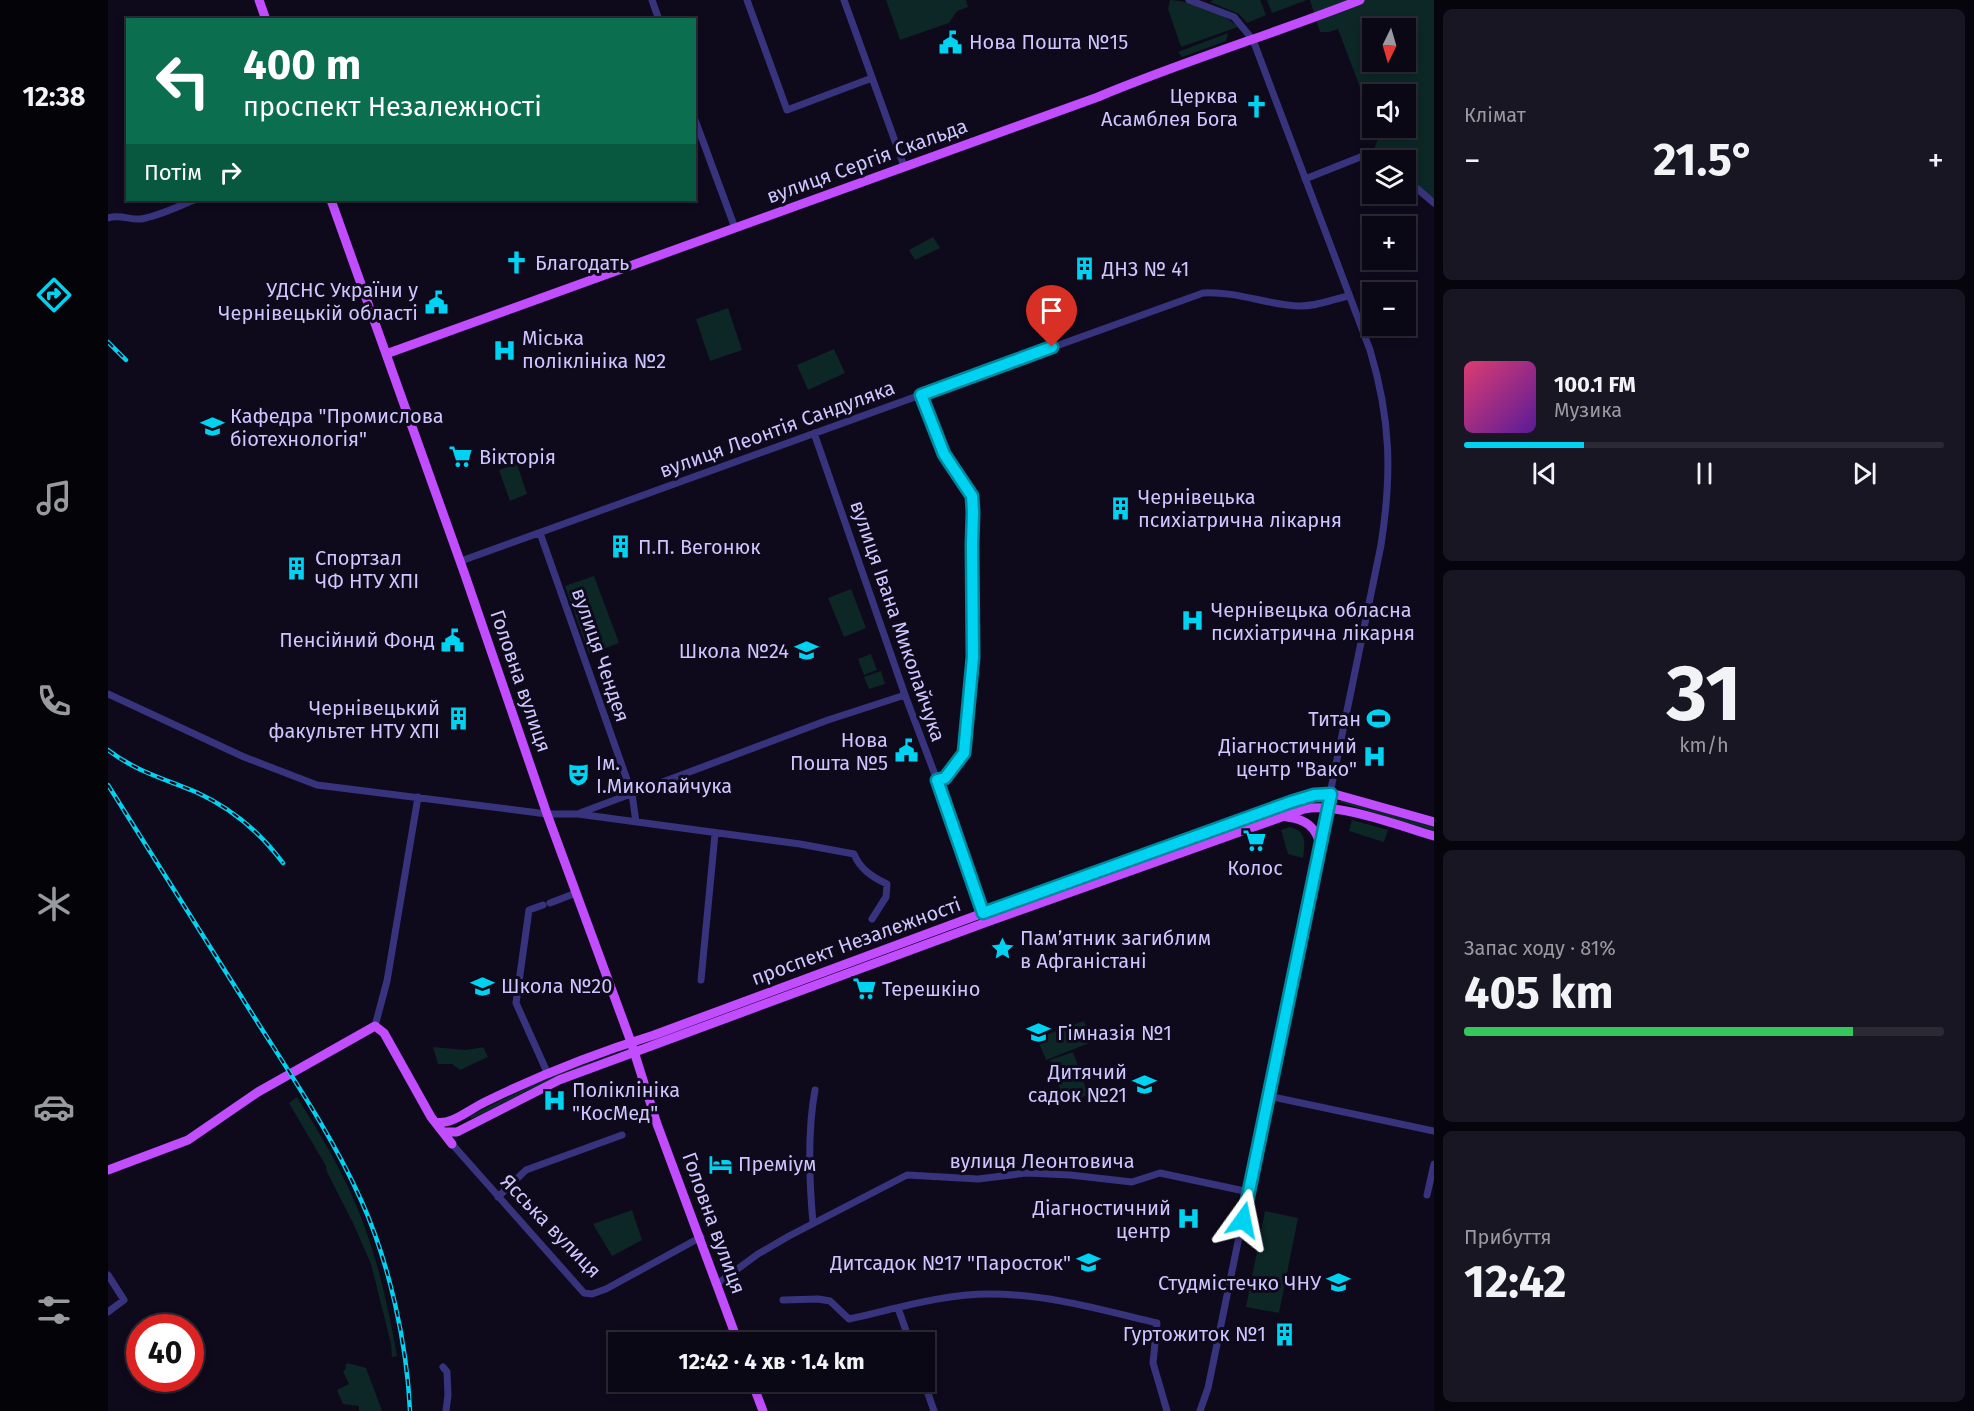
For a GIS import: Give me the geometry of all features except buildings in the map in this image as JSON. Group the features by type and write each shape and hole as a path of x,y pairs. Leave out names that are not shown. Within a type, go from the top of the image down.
{"main road":[{"path":"259,0 265,18"},
{"name":"вулиця Сергія Скальда","path":"386,354 1360,0"},
{"name":"Головна вулиця","path":"331,201 461,561 547,814 635,1053 657,1124 734,1332"},
{"name":"проспект Незалежності","path":"435,1122 446,1123 548,1072 1314,795 1331,794 1434,822"},
{"name":"проспект Незалежності","path":"443,1132 457,1132 559,1080 1278,817 1316,807 1328,808 1434,836"},
{"path":"1278,817 1305,820 1317,834 1320,846"},
{"path":"108,1170 188,1140 258,1092 375,1026 384,1033 435,1122 452,1144"},
{"path":"452,1144 453,1136 457,1132"},
{"path":"756,1392 763,1411"}],"street":[{"path":"652,0 658,18"},
{"path":"747,0 788,110 872,78"},
{"path":"844,0 904,166"},
{"path":"1189,0 1233,17 1253,40 1370,350 1387,430 1389,464 1388,498 1381,545 1249,1192 1208,1388 1200,1411"},
{"path":"696,122 735,228"},
{"path":"1305,178 1362,156"},
{"path":"1416,188 1434,203"},
{"path":"108,218 116,215 133,219 151,217 191,201"},
{"name":"вулиця Леонтія Сандуляка","path":"461,561 1203,292 1226,292 1297,306 1348,296"},
{"path":"921,395 944,454 972,496 973,512 973,657 964,753 945,778 937,780"},
{"name":"вулиця Івана Миколайчука","path":"814,433 987,922"},
{"name":"вулиця Чендея","path":"540,533 632,795 636,822"},
{"path":"108,694 244,757 317,785 547,814 578,814 800,844 854,854 856,860 870,876 887,884 886,897 872,919"},
{"path":"578,814 828,720 905,695"},
{"path":"375,1026 387,981 418,797"},
{"path":"701,980 715,834"},
{"path":"548,1072 516,1003 529,910 576,893"},
{"path":"813,1223 810,1184 810,1112 815,1090"},
{"path":"1268,1096 1434,1131"},
{"path":"498,1197 526,1170 622,1135"},
{"name":"Ясська вулиця","path":"452,1144 584,1293 592,1294 606,1289 700,1237"},
{"path":"1427,1195 1434,1164"},
{"name":"вулиця Леонтовича","path":"717,1284 758,1254 907,1175 978,1179 1027,1173 1132,1182 1160,1173 1249,1192"},
{"path":"108,1275 124,1300 108,1312"},
{"path":"783,1300 830,1301 849,1319 947,1298 988,1294 1036,1296 1067,1301 1157,1323 1153,1363 1167,1411"},
{"path":"898,1308 906,1332"},
{"path":"442,1367 447,1372 446,1411"},
{"path":"927,1392 934,1411"}],"green space":[{"path":"886,0 966,0 968,7 957,11 949,23 900,40"},
{"path":"1170,0 1187,2 1206,9 1225,17 1238,27 1181,47 1168,9"},
{"path":"1213,0 1260,0 1266,15 1247,23 1239,14 1210,2"},
{"path":"1267,0 1307,0 1272,13"},
{"path":"1310,0 1434,0 1434,204 1416,189 1416,150 1374,150 1378,138 1416,138 1416,84 1362,84 1362,93 1338,29 1320,32"},
{"path":"1228,33 1226,41 1182,57 1178,52"},
{"path":"933,237 940,248 915,260 909,250"},
{"path":"728,308 742,350 710,361 696,319"},
{"path":"834,349 845,373 808,390 797,365"},
{"path":"517,464 527,494 510,501 499,470"},
{"path":"594,576 619,643 589,654 565,586"},
{"path":"851,589 866,628 844,637 828,598"},
{"path":"871,654 877,670 864,675 858,659"},
{"path":"881,671 885,684 869,689 864,677"},
{"path":"1341,800 1434,826 1434,831 1339,802"},
{"path":"1352,820 1388,830 1384,842 1349,831"},
{"path":"1290,827 1299,831 1304,838 1303,858 1288,854 1281,830"},
{"path":"1084,1021 1092,1042 1046,1060 1037,1038"},
{"path":"433,1047 466,1050 483,1047 488,1057 460,1070 452,1064 438,1064"},
{"path":"1073,1052 1088,1095 1065,1103 1050,1060"},
{"path":"589,1062 590,1064 547,1081 471,1119 470,1116 555,1074"},
{"path":"297,1097 336,1163 356,1205 372,1248 384,1291 397,1356 392,1357 391,1344 371,1264 326,1166 289,1103"},
{"path":"632,1210 642,1240 612,1256 593,1224"},
{"path":"1265,1211 1298,1218 1279,1313 1246,1307"},
{"path":"348,1363 366,1368 382,1411 359,1411 359,1406 343,1404 337,1390 349,1384 343,1371"}],"railway":[{"path":"108,342 126,360"},
{"path":"108,750 140,769 221,805 255,831 283,863"},
{"path":"108,785 307,1100 349,1174 371,1224 395,1303 405,1358 410,1411"}],"place":[{"name":"Нова Пошта №15","path":"951,42"},
{"name":"Церква Асамблея Бога","path":"1256,107"},
{"name":"Благодать","path":"517,263"},
{"name":"ДНЗ № 41","path":"1084,269"},
{"name":"УДСНС України у Чернівецькій області","path":"436,302"},
{"name":"Міська поліклініка №2","path":"504,350"},
{"name":"Кафедра \"Промислова біотехнологія\"","path":"212,427"},
{"name":"Вікторія","path":"461,457"},
{"name":"Чернівецька психіатрична лікарня","path":"1120,509"},
{"name":"П.П. Вегонюк","path":"620,547"},
{"name":"Спортзал ЧФ НТУ ХПІ","path":"297,569"},
{"name":"Чернівецька обласна психіатрична лікарня","path":"1193,621"},
{"name":"Пенсійний Фонд","path":"453,640"},
{"name":"Школа №24","path":"807,651"},
{"name":"Чернівецький факультет НТУ ХПІ","path":"458,719"},
{"name":"Титан","path":"1379,719"},
{"name":"Нова Пошта №5","path":"906,751"},
{"name":"Діагностичний центр \"Вако\"","path":"1375,757"},
{"name":"Ім. І.Миколайчука","path":"578,775"},
{"name":"Колос","path":"1255,841"},
{"name":"Пам’ятник загиблим в Афганістані","path":"1002,949"},
{"name":"Школа №20","path":"483,986"},
{"name":"Терешкіно","path":"864,989"},
{"name":"Гімназія №1","path":"1039,1033"},
{"name":"Дитячий садок №21","path":"1145,1084"},
{"name":"Поліклініка \"КосМед\"","path":"554,1101"},
{"name":"Преміум","path":"720,1164"},
{"name":"Діагностичний центр","path":"1189,1219"},
{"name":"Дитсадок №17 \"Паросток\"","path":"1089,1263"},
{"name":"Студмістечко ЧНУ","path":"1339,1283"},
{"name":"Гуртожиток №1","path":"1284,1334"}],"route":[{"path":"1052,347 921,395 944,454 972,496 973,512 973,657 964,753 945,778 937,780 983,913 1291,802 1314,795 1331,794 1243,1220"}]}
